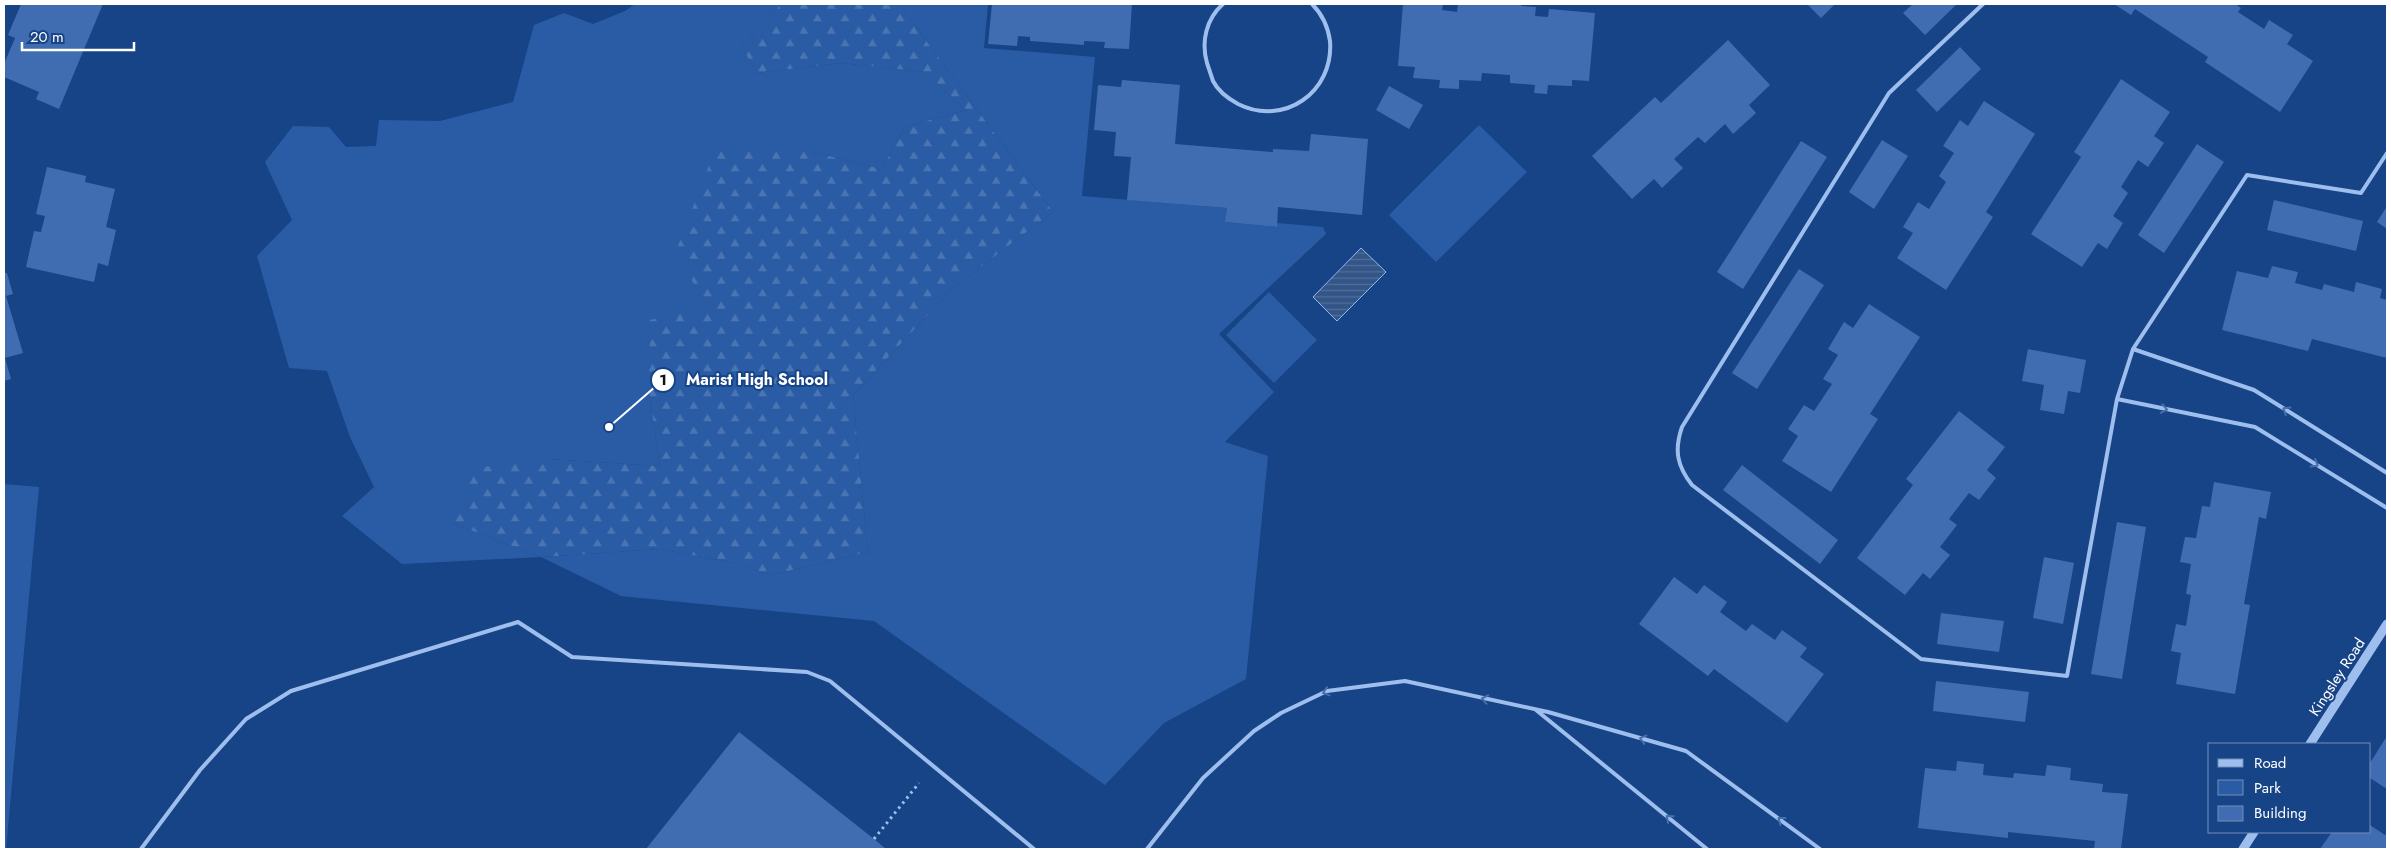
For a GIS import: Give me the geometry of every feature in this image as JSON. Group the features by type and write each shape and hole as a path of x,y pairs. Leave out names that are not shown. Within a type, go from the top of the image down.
{"street":[{"name":"Kingsley Road","path":"2311,743 2387,624"},
{"path":"2243,849 2253,833"}],"lane":[{"path":"1223,4 1216,10 1206,29 1204,52 1214,83 1228,99 1248,109 1270,112 1292,107 1312,93 1325,75 1331,54 1329,32 1320,12 1312,4"},
{"path":"1983,4 1889,93 1682,428 1677,442 1677,458 1682,472 1692,485 1921,659 2067,676 2117,399 2132,349 2247,175 2361,193 2387,153"},
{"path":"2132,349 2254,390 2387,473"},
{"path":"2117,399 2255,427 2387,508"},
{"path":"142,849 200,770 246,719 291,691 518,622 572,656 807,672 830,681 1034,849"},
{"path":"1146,849 1203,778 1254,731 1281,713 1326,691 1405,681 1535,709 1686,751 1820,849"},
{"path":"1535,709 1707,849"}],"path":[{"path":"874,839 906,800"}],"green space":[{"path":"635,4 781,4 742,47 756,73 841,63 924,72 966,110 904,127 882,169 809,151 649,392 660,466 547,459 452,523 541,557 402,564 342,516 374,487 350,437 327,371 289,368 257,256 292,220 265,162 293,126 329,127 346,147 376,146 379,120 440,121 513,102 534,25 564,13 593,24 625,11"},
{"path":"781,4 899,4 1053,212 953,288 853,395 868,552 771,575 734,563 660,549 541,557 452,523 476,468 547,459 660,466 649,392 650,320 706,307 676,251 716,147 809,151 882,169 904,127 966,110 924,72 841,63 756,73 742,47"},
{"path":"899,4 988,4 984,48 1095,57 1082,196 1227,208 1226,222 1276,227 1277,223 1323,227 1326,234 1219,334 1274,392 1225,442 1268,456 1246,679 1164,723 1105,785 874,621 621,596 541,557 660,549 734,563 771,575 868,552 853,395 953,288 1053,212"},
{"path":"1479,125 1527,172 1436,262 1389,215"},
{"path":"1269,292 1317,340 1274,383 1226,335"},
{"path":"4,484 39,487 6,849 4,849"}],"shaded area":[{"path":"1361,248 1386,272 1337,321 1313,297"}],"building":[{"path":"21,4 103,4 59,109 36,99 39,92 4,77 4,64 15,38 8,35"},
{"path":"992,4 1132,4 1129,49 1104,48 1105,42 1084,41 1084,45 1030,41 1030,37 1018,36 1017,46 988,44"},
{"path":"1403,4 1443,4 1442,10 1457,12 1458,4 1522,4 1521,6 1536,7 1535,16 1548,17 1549,9 1595,13 1589,81 1572,80 1572,86 1548,85 1547,94 1534,93 1535,85 1510,83 1510,75 1482,73 1481,81 1459,80 1459,89 1439,88 1440,80 1413,78 1415,67 1398,66"},
{"path":"1807,4 1835,4 1821,18"},
{"path":"1913,4 1957,4 1925,35 1903,13"},
{"path":"2114,4 2235,4 2241,8 2238,12 2264,29 2269,20 2293,35 2287,44 2313,61 2280,112 2205,62 2208,57 2135,9 2131,15"},
{"path":"1728,40 1770,85 1749,105 1756,113 1733,134 1725,124 1705,143 1698,137 1674,159 1683,168 1662,188 1654,179 1632,199 1592,156 1655,97 1661,103"},
{"path":"1960,47 1981,69 1937,112 1916,90"},
{"path":"2121,79 2170,112 2154,136 2164,143 2148,167 2138,160 2121,187 2128,193 2113,216 2123,223 2107,249 2098,243 2082,267 2031,234 2081,157 2074,152"},
{"path":"1122,80 1180,85 1175,144 1273,152 1273,149 1309,151 1311,134 1368,139 1362,215 1278,207 1277,227 1225,222 1227,208 1127,200 1131,157 1114,156 1116,132 1094,130 1098,85 1121,87"},
{"path":"1389,86 1423,105 1409,129 1376,110"},
{"path":"1984,101 2035,134 1986,212 1993,217 1946,290 1897,258 1913,233 1903,227 1918,202 1929,209 1946,182 1939,176 1954,153 1943,146 1960,120 1968,126"},
{"path":"1882,140 1908,156 1874,209 1849,192"},
{"path":"1801,141 1827,157 1743,289 1717,272"},
{"path":"2197,144 2224,162 2164,253 2138,235"},
{"path":"47,167 86,176 85,182 115,189 106,227 116,230 108,266 98,263 94,282 26,267 34,231 41,232 45,216 36,214"},
{"path":"2274,200 2363,221 2356,251 2267,230"},
{"path":"2387,206 2387,229 2377,222"},
{"path":"2272,266 2298,272 2295,283 2322,290 2324,284 2354,292 2356,282 2382,289 2380,298 2387,300 2387,358 2312,339 2308,351 2222,330 2237,271 2268,278"},
{"path":"1799,269 1824,285 1757,389 1732,373"},
{"path":"4,273 7,273 13,294 6,296 23,353 5,358 11,379 4,381"},
{"path":"1869,304 1920,337 1870,414 1878,419 1831,492 1782,461 1798,436 1788,429 1804,405 1814,411 1832,384 1823,379 1838,355 1828,349 1844,322 1853,328"},
{"path":"2028,349 2086,360 2080,393 2068,391 2064,414 2040,410 2044,385 2022,381"},
{"path":"1959,411 2005,447 1987,470 1996,478 1979,500 1969,493 1949,519 1957,525 1940,547 1950,555 1930,579 1923,573 1905,595 1857,558 1913,485 1906,479"},
{"path":"1742,465 1838,540 1820,564 1723,490"},
{"path":"2214,482 2271,492 2266,519 2259,517 2244,604 2250,605 2235,694 2176,684 2181,653 2171,651 2176,624 2186,626 2191,595 2186,594 2191,564 2180,562 2185,537 2196,538 2202,506 2210,507"},
{"path":"2117,522 2146,527 2122,679 2091,674"},
{"path":"2044,557 2074,563 2063,624 2033,618"},
{"path":"1674,577 1697,594 1704,585 1727,602 1720,612 1746,631 1752,624 1775,640 1782,630 1807,648 1800,657 1824,674 1787,723 1714,669 1708,676 1639,624"},
{"path":"1941,613 2004,621 1999,652 1937,644"},
{"path":"1936,681 2029,692 2025,722 1933,711"},
{"path":"739,732 874,839 886,849 646,849"},
{"path":"2387,736 2387,789 2371,779 2371,761"},
{"path":"1957,761 1984,764 1983,775 2013,778 2014,773 2045,776 2047,765 2071,768 2070,780 2103,784 2102,792 2128,794 2121,849 2094,849 2095,841 2008,832 2008,838 1918,828 1925,768 1956,771"},
{"path":"2371,826 2385,835 2387,832 2387,849 2320,849 2331,833 2371,833"}],"place":[{"name":"Marist High School","path":"609,427"}]}
